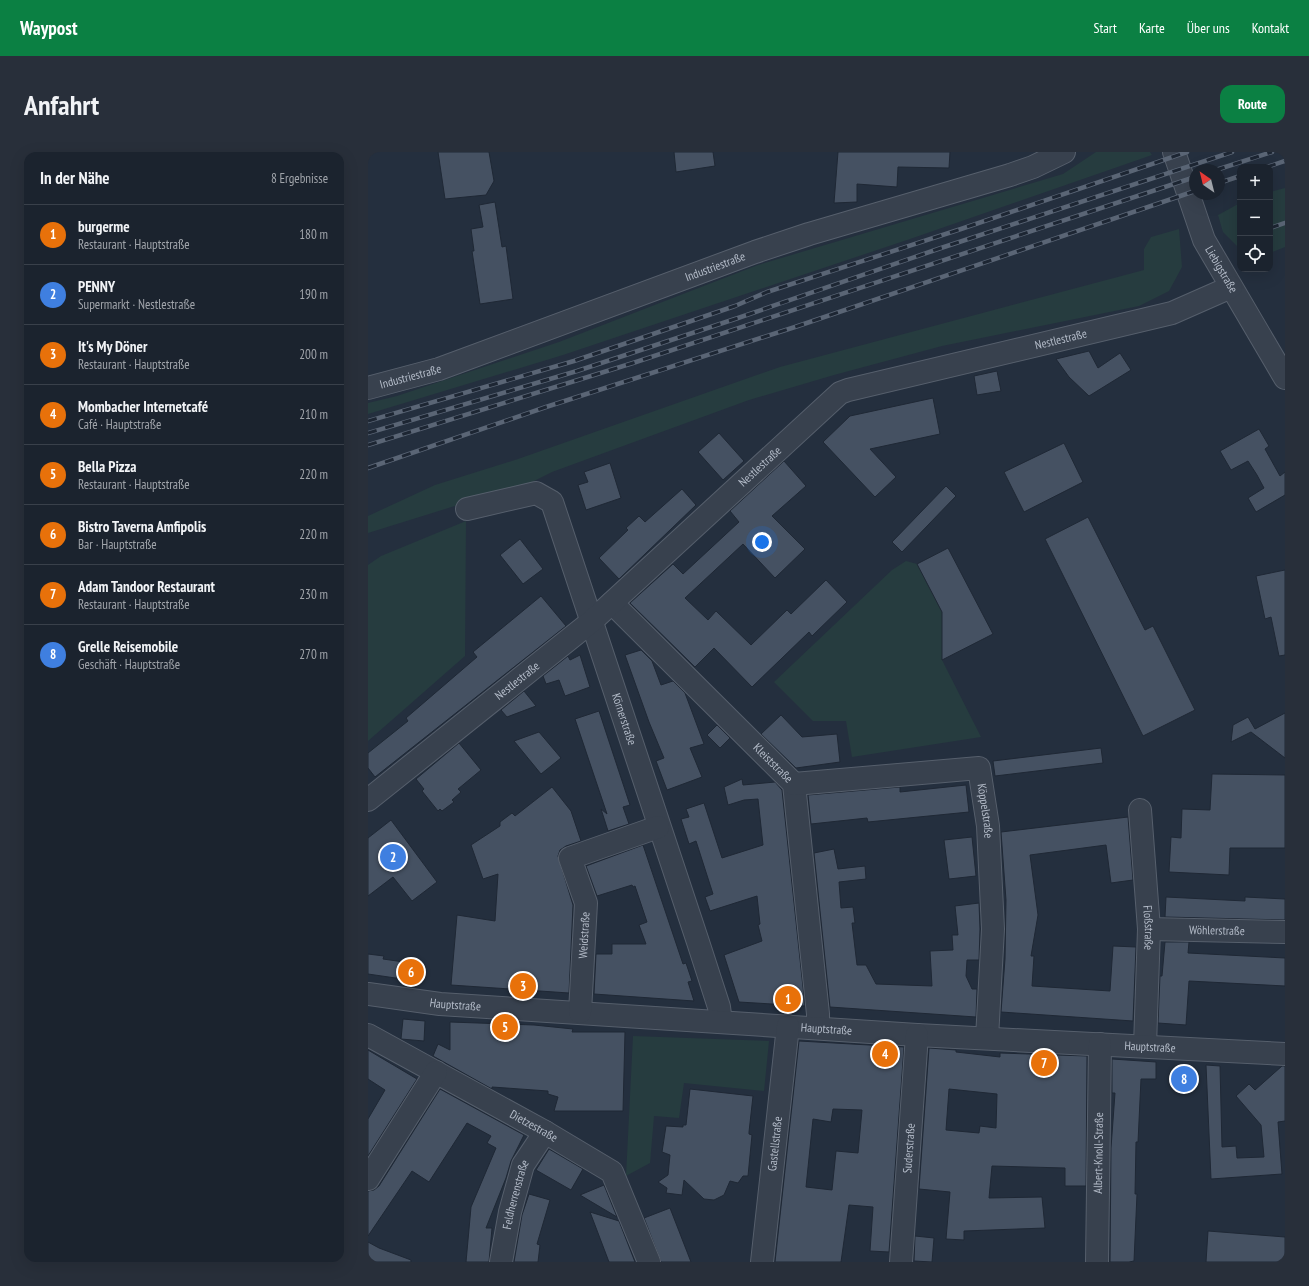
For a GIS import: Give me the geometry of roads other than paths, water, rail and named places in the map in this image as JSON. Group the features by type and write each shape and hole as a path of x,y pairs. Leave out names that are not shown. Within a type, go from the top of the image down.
{"street":[{"name":"Industriestraße","path":"368,388 439,369 755,252 809,234 1010,175 1033,167 1064,152"},
{"name":"Liebigstraße","path":"1174,152 1204,240 1285,378"},
{"name":"Nestlestraße","path":"376,794 592,621 840,393 1172,313 1232,287"},
{"name":"Körnerstraße","path":"467,509 536,493 552,502 658,827 698,942 718,1007 721,1022"},
{"name":"Kleiststraße","path":"612,603 794,784 818,1014 818,1028"},
{"name":"Köppelstraße","path":"794,784 979,768 988,826 993,929 987,1038"},
{"name":"Floßstraße","path":"1140,810 1149,928 1145,1046"},
{"name":"Weidstraße","path":"580,1012 586,903 570,858 658,827"},
{"name":"Wöhlerstraße","path":"1149,928 1285,932"},
{"name":"Hauptstraße","path":"368,994 440,1004 917,1035 1285,1054"},
{"name":"Gastellstraße","path":"762,1262 788,1026"},
{"name":"Dietzestraße","path":"368,1035 545,1132 612,1172 649,1262"},
{"name":"Suderstraße","path":"900,1262 917,1035"},
{"name":"Albert-Knoll-Straße","path":"1097,1262 1100,1044"},
{"path":"368,1179 436,1072"},
{"name":"Feldherrenstraße","path":"502,1262 510,1212 524,1165 545,1132"}],"railway":[{"path":"368,421 574,361 735,306 767,292 961,229 1187,152"},
{"path":"368,433 577,371 738,318 941,248 1232,152"},
{"path":"1225,167 1272,152"},
{"path":"1273,165 1285,161"},
{"path":"1225,181 1237,177"},
{"path":"368,445 633,363 1189,179"},
{"path":"368,468 546,407 795,327 1189,193"},
{"path":"1273,227 1285,223"}],"place":[{"name":"PENNY","path":"393,857"},
{"name":"Bistro Taverna Amfipolis","path":"411,972"},
{"name":"It's My Döner","path":"523,986"},
{"name":"burgerme","path":"788,999"},
{"name":"Bella Pizza","path":"505,1027"},
{"name":"Mombacher Internetcafé","path":"885,1054"},
{"name":"Adam Tandoor Restaurant","path":"1044,1063"},
{"name":"Grelle Reisemobile","path":"1184,1079"}]}
